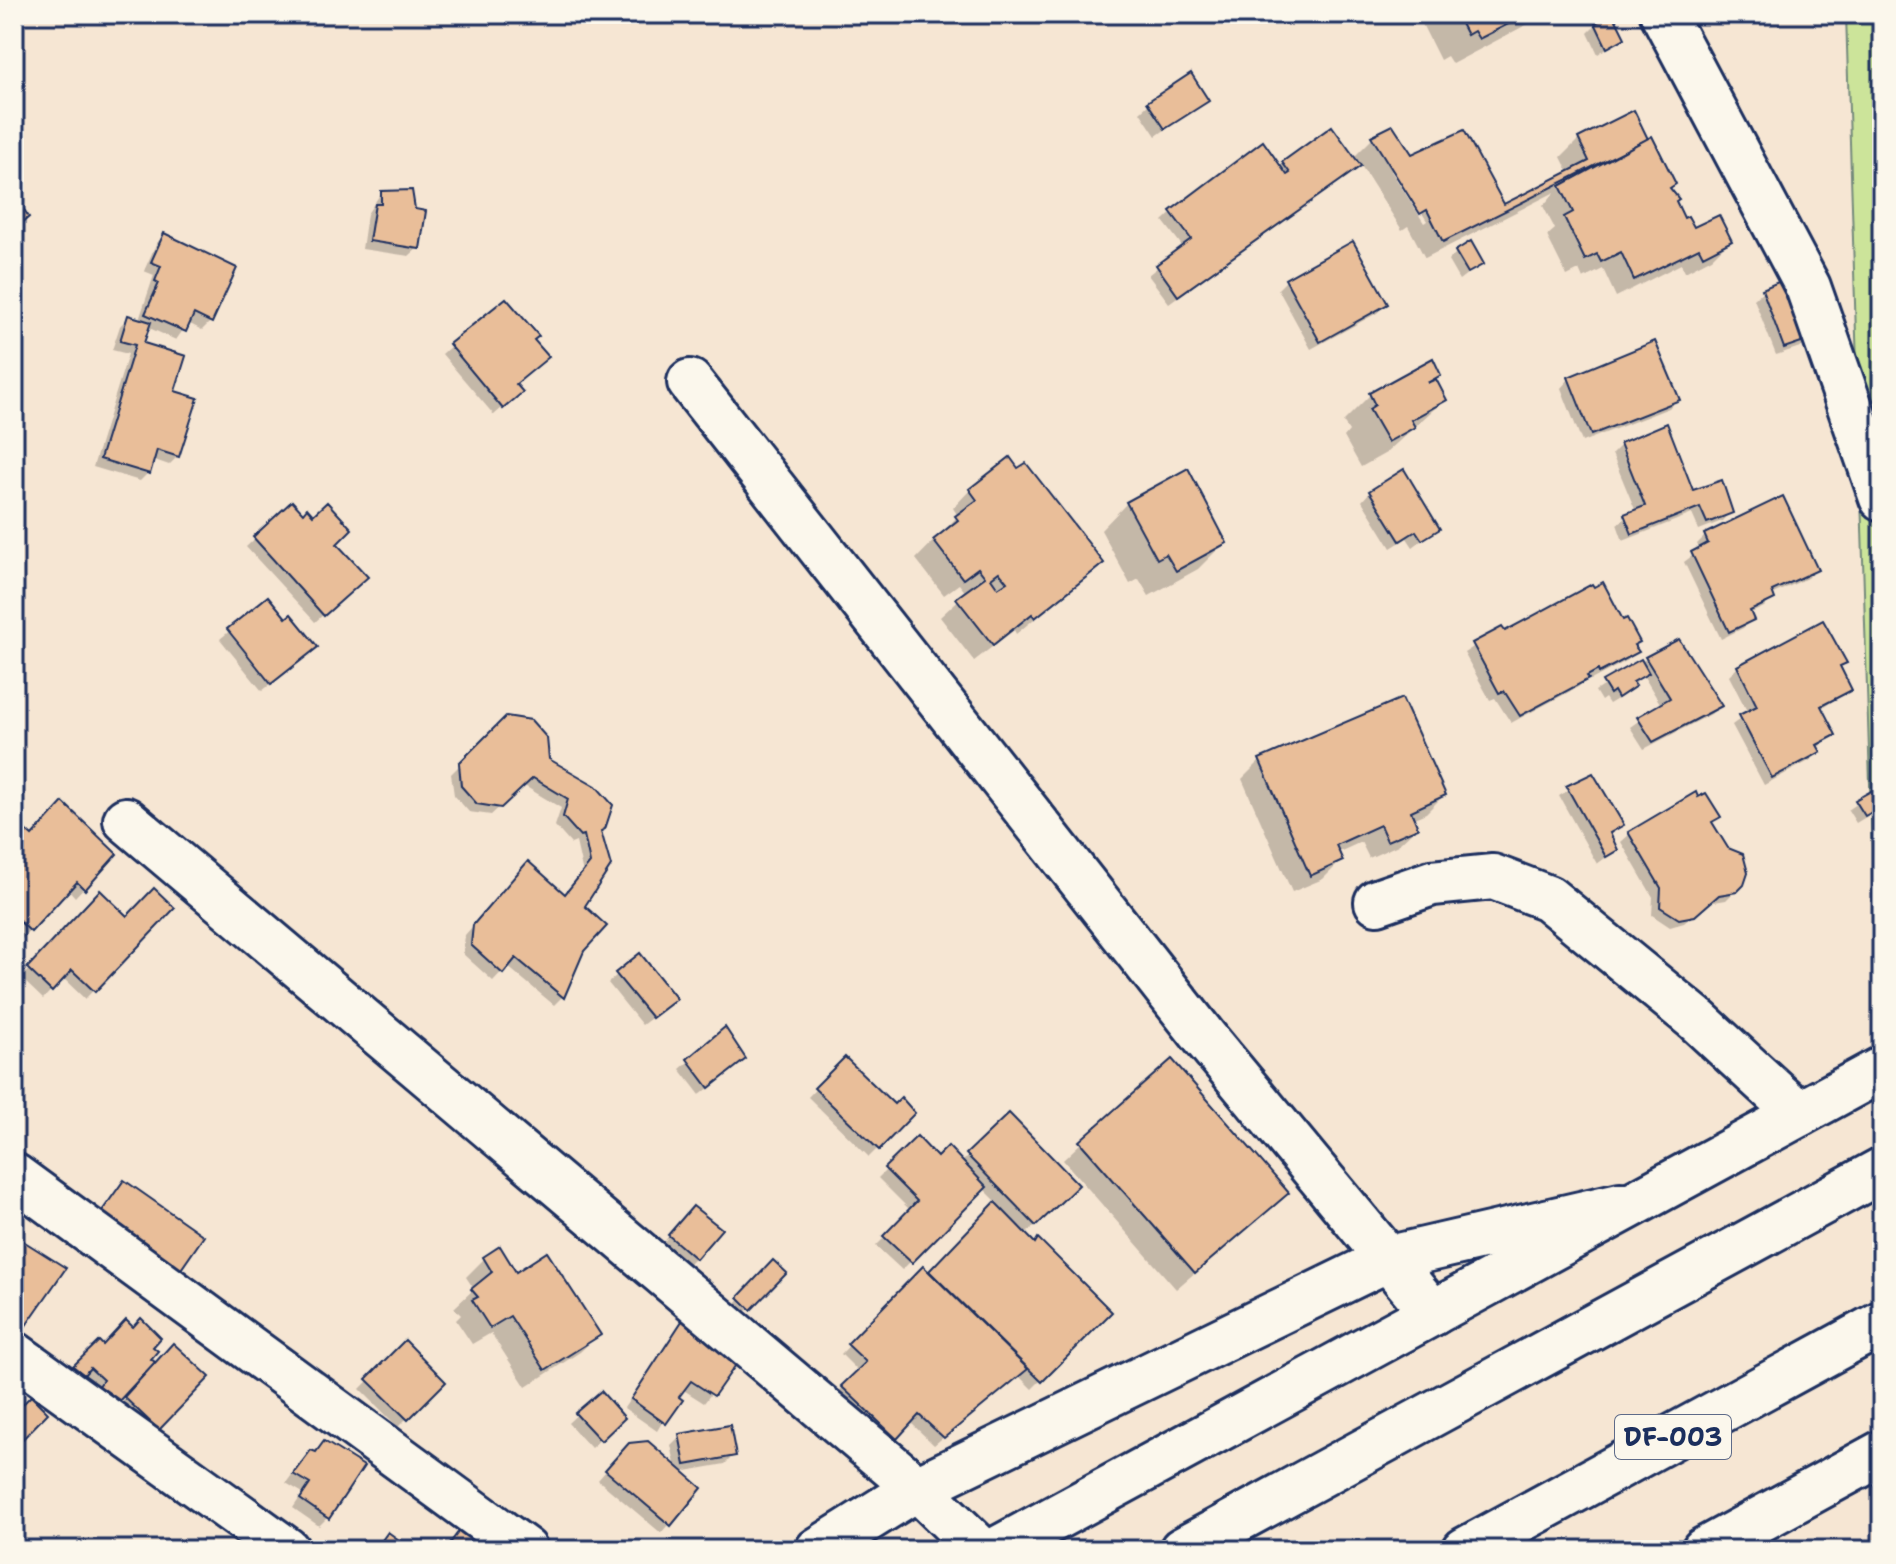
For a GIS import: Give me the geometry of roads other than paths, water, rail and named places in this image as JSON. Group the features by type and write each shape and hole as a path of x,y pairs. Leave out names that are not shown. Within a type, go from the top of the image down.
{"main road":[{"path":"1663,14 1808,287 1882,498"},
{"path":"690,382 1205,1038 1433,1313"},
{"path":"126,820 917,1488 981,1550"},
{"path":"1377,902 1432,883 1493,877 1548,898 1697,1020 1799,1114"},
{"path":"996,1550 1882,1069"},
{"path":"1182,1550 1882,1170"},
{"path":"14,1176 525,1550"},
{"path":"818,1550 917,1488 1390,1258 1642,1200"},
{"name":"DF-003","path":"1465,1550 1882,1323"},
{"path":"14,1354 287,1550"},
{"path":"1704,1550 1882,1453"},
{"path":"1768,1550 1837,1478"}]}
